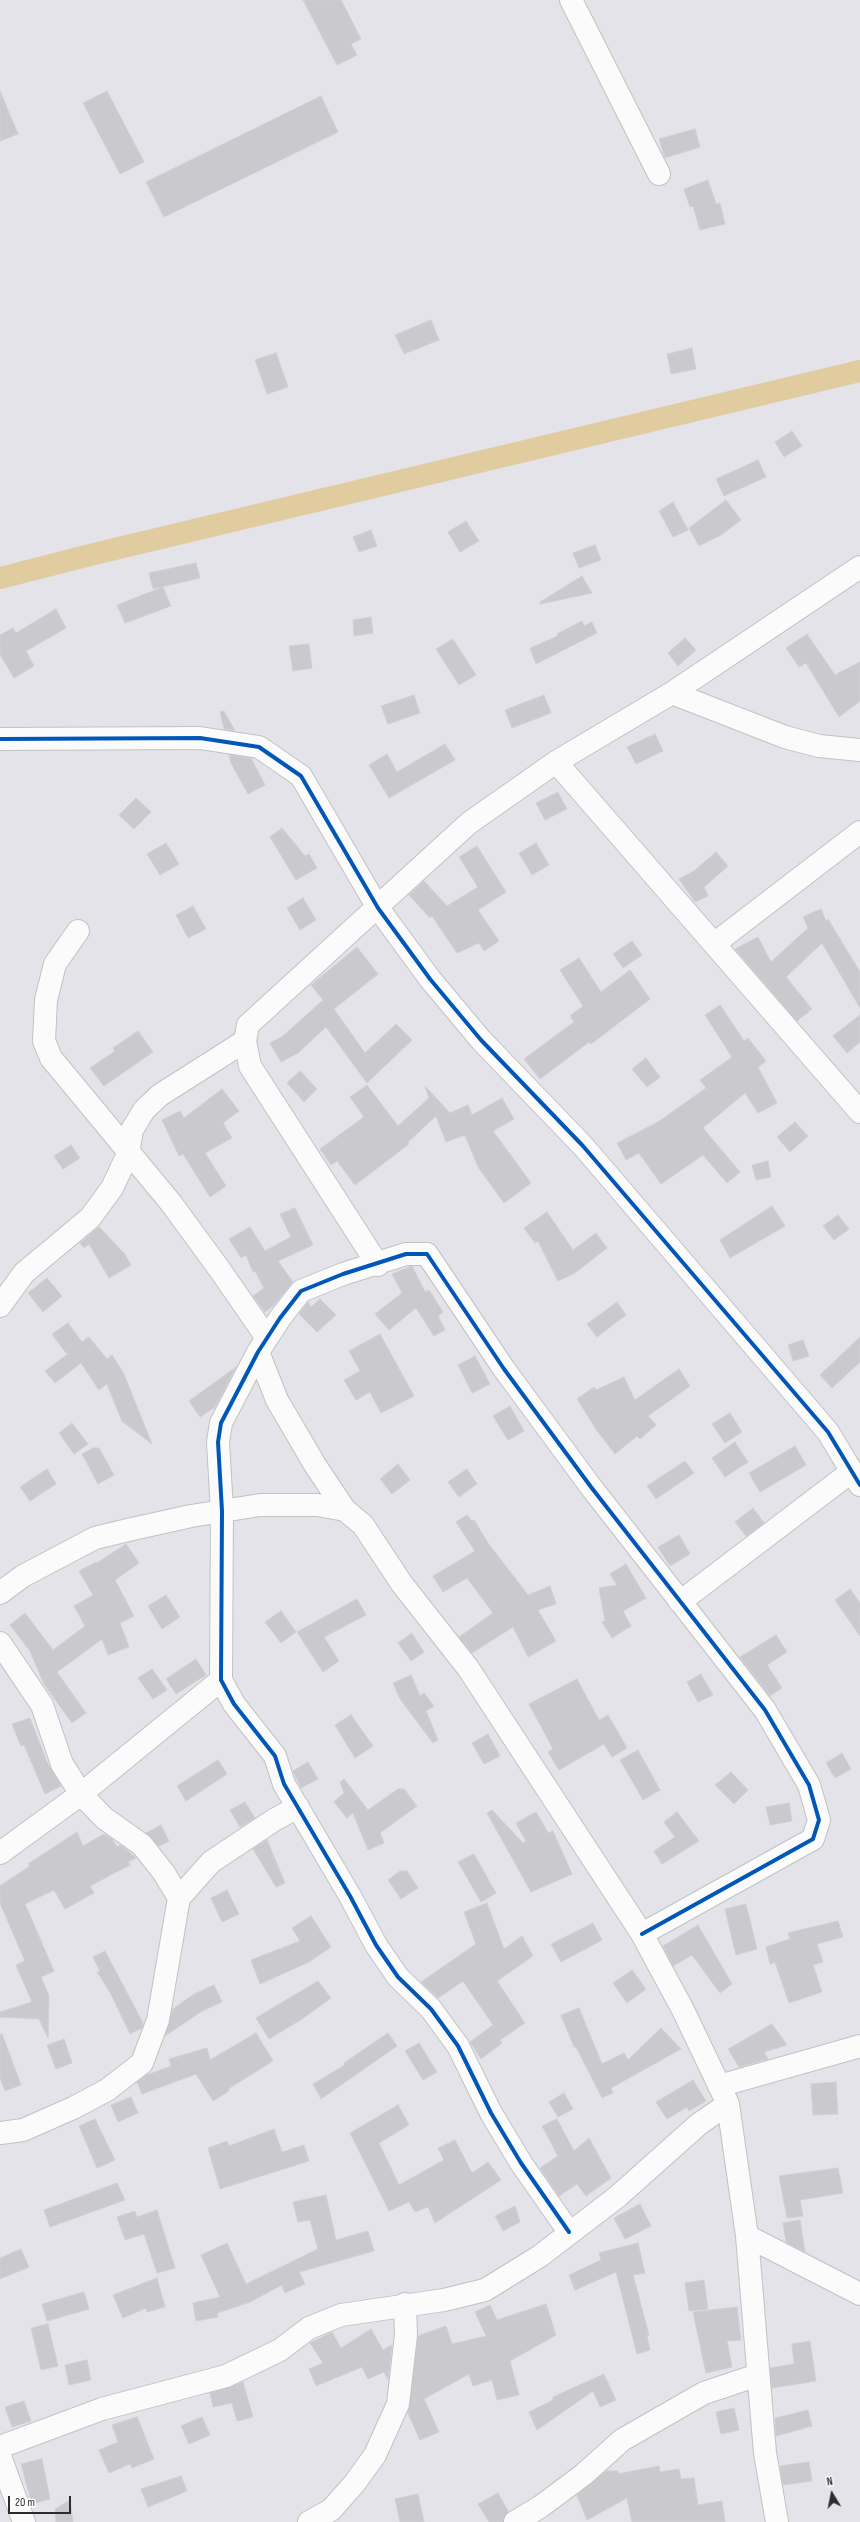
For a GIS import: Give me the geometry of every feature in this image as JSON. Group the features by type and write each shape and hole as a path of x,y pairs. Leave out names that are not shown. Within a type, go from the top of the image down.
{"street":[{"path":"571,0 659,174"},
{"path":"378,1265 250,1066 244,1041 248,1025 378,908 469,823 556,762 672,693 860,567"},
{"path":"672,693 785,737 819,746 860,750"},
{"path":"0,739 200,738 259,747 301,776 378,908 430,979 481,1040 582,1146 828,1432 842,1452 855,1479 680,1602"},
{"path":"556,762 860,1112"},
{"path":"714,944 860,832"},
{"path":"78,930 55,964 46,1000 44,1041 51,1058 128,1154 171,1203 220,1270 263,1345 277,1400 345,1510 363,1525 402,1584 468,1668 642,1934 682,2008 723,2095 747,2236 765,2453 777,2522"},
{"path":"0,1306 24,1273 90,1218 112,1188 128,1154 132,1130 144,1110 160,1095 244,1041"},
{"path":"570,2232 513,2151 491,2113 458,2046 431,2009 398,1977 376,1945 284,1784 275,1756 234,1704 221,1680 222,1511 218,1442 220,1423 263,1345 280,1318 301,1291 343,1274 378,1265 406,1254 427,1254 504,1369 680,1602 765,1710 809,1785 819,1820 813,1839 642,1934"},
{"path":"0,1593 23,1576 95,1538 190,1516 260,1505 318,1505 345,1510"},
{"path":"0,1643 42,1705 62,1764 81,1794 104,1818 142,1845 164,1873 179,1898"},
{"path":"0,1853 81,1794 221,1680"},
{"path":"0,2133 23,2130 73,2108 107,2090 142,2063 158,2020 179,1898 211,1862 274,1820 298,1807"},
{"path":"0,2447 102,2409 226,2376 280,2350 308,2328 341,2315 405,2304 444,2300 485,2290 540,2256 617,2197 699,2124 723,2095 860,2046"},
{"path":"747,2236 860,2294"},
{"path":"309,2522 331,2510 354,2484 376,2455 398,2404 406,2335 405,2304"},
{"path":"515,2522 540,2507 583,2475 622,2440 704,2393 758,2375"},
{"path":"0,2456 24,2522"}],"building":[{"path":"303,0 341,0 361,39 351,44 357,55 337,65"},
{"path":"0,91 18,134 0,141"},
{"path":"107,91 144,162 120,174 83,103"},
{"path":"321,96 338,132 164,217 146,182"},
{"path":"695,129 700,147 665,158 659,139"},
{"path":"708,180 716,204 720,203 725,224 700,230 693,206 690,207 684,189"},
{"path":"431,320 439,340 404,354 395,335"},
{"path":"692,348 696,369 671,374 667,354"},
{"path":"276,353 288,387 267,394 255,360"},
{"path":"792,431 802,446 784,457 775,442"},
{"path":"758,460 766,477 724,496 716,479"},
{"path":"726,500 741,520 721,535 699,546 689,528"},
{"path":"673,502 688,530 673,537 659,511"},
{"path":"466,521 479,541 460,552 448,532"},
{"path":"371,530 377,546 359,552 353,537"},
{"path":"595,545 601,560 579,568 573,553"},
{"path":"196,563 200,578 153,589 149,573"},
{"path":"582,576 592,593 540,604 540,602"},
{"path":"163,587 171,606 125,623 117,605"},
{"path":"56,609 66,628 26,651 34,666 14,678 0,654 0,635 13,628 16,633"},
{"path":"371,617 373,633 354,636 353,620"},
{"path":"582,621 584,626 592,622 597,633 536,664 530,648 558,636 557,634"},
{"path":"807,634 835,675 860,662 860,701 839,717 806,663 799,667 786,648"},
{"path":"685,638 696,650 678,666 668,653"},
{"path":"453,639 476,675 459,685 436,649"},
{"path":"309,644 312,668 293,671 289,646"},
{"path":"414,695 420,713 388,724 381,706"},
{"path":"544,695 551,713 512,728 505,710"},
{"path":"224,711 235,731 224,729 220,712"},
{"path":"655,734 663,751 636,764 627,747"},
{"path":"445,744 455,760 389,798 369,765 387,754 397,772"},
{"path":"229,755 251,758 265,785 248,794 231,763"},
{"path":"558,792 567,809 545,820 536,803"},
{"path":"136,798 151,812 134,829 119,815"},
{"path":"282,828 305,856 309,854 317,868 296,880 270,837"},
{"path":"166,843 179,864 160,875 147,854"},
{"path":"536,843 549,865 532,875 519,853"},
{"path":"477,846 506,892 478,910 499,941 484,951 479,943 457,953 432,916 430,918 409,895 424,881 447,906 478,887 459,857"},
{"path":"716,852 728,866 704,887 708,896 695,902 679,879 694,871"},
{"path":"303,898 316,920 300,930 287,908"},
{"path":"193,906 206,929 188,938 176,915"},
{"path":"821,909 826,921 828,919 860,972 860,1008 822,943 786,977 812,1009 797,1021 735,949 758,937 771,962 808,928 803,917"},
{"path":"632,941 642,955 623,968 613,954"},
{"path":"357,947 378,974 334,1009 365,1053 396,1024 412,1040 367,1083 326,1027 298,1053 281,1062 270,1043 283,1036 323,1000 311,985"},
{"path":"579,958 601,992 630,970 650,999 591,1044 589,1042 540,1079 524,1059 574,1022 570,1016 583,1006 560,970"},
{"path":"720,1005 744,1041 748,1038 766,1061 758,1067 777,1103 758,1113 745,1093 703,1128 740,1172 727,1183 703,1155 661,1184 639,1153 626,1160 617,1143 658,1122 706,1088 700,1080 732,1057 705,1015"},
{"path":"860,1015 860,1042 847,1053 833,1036"},
{"path":"138,1031 153,1052 104,1086 90,1068 115,1051 113,1048"},
{"path":"646,1058 660,1077 647,1087 632,1069"},
{"path":"300,1071 317,1089 304,1102 287,1083"},
{"path":"367,1085 398,1126 429,1098 425,1086 450,1113 468,1105 472,1115 502,1098 514,1119 493,1131 531,1183 504,1203 478,1167 465,1135 446,1142 436,1116 408,1142 409,1144 355,1185 337,1161 331,1165 320,1149 364,1117 350,1097"},
{"path":"222,1089 239,1111 223,1123 232,1138 205,1153 226,1186 210,1197 183,1154 179,1156 162,1120 180,1111 184,1118"},
{"path":"795,1122 808,1136 790,1152 777,1137"},
{"path":"71,1145 80,1158 63,1169 54,1156"},
{"path":"768,1161 771,1177 756,1180 752,1165"},
{"path":"772,1206 785,1226 730,1258 720,1240"},
{"path":"295,1208 313,1245 278,1261 293,1282 273,1306 265,1312 253,1296 264,1288 255,1271 253,1272 246,1255 241,1258 229,1239 250,1227 265,1251 291,1237 280,1214"},
{"path":"547,1212 573,1250 596,1233 607,1248 575,1273 558,1281 538,1241 535,1243 524,1228"},
{"path":"838,1215 849,1229 834,1240 823,1226"},
{"path":"99,1227 124,1253 131,1265 109,1278 89,1244 84,1248 80,1243"},
{"path":"412,1266 425,1292 429,1290 443,1312 438,1316 445,1330 434,1336 416,1308 389,1330 375,1314 402,1293 392,1274"},
{"path":"47,1278 62,1296 43,1312 28,1293"},
{"path":"320,1299 336,1315 317,1332 299,1314 308,1302 311,1307"},
{"path":"617,1302 626,1315 597,1337 587,1324"},
{"path":"68,1323 82,1342 89,1337 107,1359 112,1355 123,1372 152,1444 122,1421 107,1384 99,1390 81,1363 55,1383 45,1371 69,1353 66,1353 52,1334"},
{"path":"380,1334 414,1396 381,1413 370,1392 356,1400 344,1380 360,1371 349,1351"},
{"path":"860,1337 860,1362 832,1388 820,1375"},
{"path":"803,1340 809,1356 793,1361 788,1345"},
{"path":"475,1356 490,1384 472,1393 458,1365"},
{"path":"236,1367 215,1407 200,1417 189,1401"},
{"path":"679,1369 690,1386 648,1416 656,1425 640,1439 637,1436 615,1454 598,1432 577,1399 594,1387 596,1390 624,1377 635,1400"},
{"path":"510,1406 524,1431 508,1440 493,1416"},
{"path":"730,1413 742,1432 725,1443 712,1424"},
{"path":"72,1423 88,1444 74,1454 59,1433"},
{"path":"735,1442 748,1462 725,1477 712,1458"},
{"path":"795,1446 806,1465 760,1492 749,1473"},
{"path":"93,1448 99,1448 114,1475 98,1484 82,1454"},
{"path":"685,1461 694,1473 656,1499 647,1486"},
{"path":"398,1464 410,1480 392,1494 380,1479"},
{"path":"47,1469 56,1484 30,1501 20,1487"},
{"path":"467,1469 477,1484 459,1497 448,1482"},
{"path":"753,1508 764,1523 746,1536 735,1522"},
{"path":"467,1515 472,1521 474,1520 488,1543 528,1595 550,1586 556,1604 538,1610 556,1641 528,1657 513,1627 472,1653 459,1637 493,1613 467,1578 443,1592 433,1576 475,1551 456,1522"},
{"path":"679,1535 690,1554 670,1566 658,1547"},
{"path":"126,1544 139,1563 115,1580 134,1616 120,1623 129,1647 108,1655 102,1639 57,1672 86,1713 72,1723 44,1684 30,1651 10,1625 25,1613 53,1650 85,1626 74,1606 93,1595 79,1571 96,1562 97,1563"},
{"path":"626,1564 646,1598 623,1611 631,1626 612,1638 602,1622 605,1621 599,1588 617,1585 610,1574"},
{"path":"850,1589 860,1603 860,1636 835,1600"},
{"path":"166,1595 180,1617 162,1629 148,1606"},
{"path":"357,1599 366,1615 324,1637 339,1661 323,1672 297,1632"},
{"path":"281,1611 296,1632 281,1643 265,1622"},
{"path":"412,1633 424,1652 411,1661 398,1643"},
{"path":"776,1635 787,1652 767,1665 782,1688 770,1696 740,1657"},
{"path":"196,1659 206,1675 176,1694 166,1679"},
{"path":"152,1669 167,1690 153,1699 138,1678"},
{"path":"701,1674 713,1695 698,1702 687,1682"},
{"path":"411,1675 420,1696 424,1693 434,1706 426,1711 438,1740 433,1743 400,1699 393,1683"},
{"path":"577,1679 599,1720 608,1715 627,1748 612,1757 604,1744 559,1770 548,1752 553,1749 529,1704"},
{"path":"351,1715 373,1746 355,1758 335,1725"},
{"path":"30,1718 47,1762 61,1786 45,1794 24,1745 21,1746 12,1724"},
{"path":"488,1734 500,1756 484,1764 472,1743"},
{"path":"638,1750 660,1790 643,1800 620,1760"},
{"path":"842,1753 851,1769 835,1778 826,1763"},
{"path":"218,1760 227,1774 186,1801 177,1786"},
{"path":"308,1762 318,1779 301,1788 293,1771"},
{"path":"731,1772 748,1790 734,1804 715,1785"},
{"path":"344,1779 368,1810 398,1789 404,1789 417,1806 380,1833 384,1843 368,1850 353,1813 347,1818 334,1802 344,1793 340,1782"},
{"path":"245,1802 255,1818 240,1827 230,1810"},
{"path":"789,1803 792,1821 770,1825 766,1807"},
{"path":"492,1810 523,1843 526,1841 516,1823 536,1812 548,1833 553,1831 572,1874 531,1892 487,1813"},
{"path":"677,1812 699,1841 662,1864 654,1851 675,1837 664,1822"},
{"path":"161,1825 169,1841 159,1846 146,1833"},
{"path":"77,1832 83,1846 104,1834 112,1839 117,1847 121,1845 136,1858 128,1862 130,1865 90,1886 94,1893 65,1909 54,1890 25,1904 54,1971 41,1977 49,1996 48,2038 39,2019 0,2017 0,2012 32,2002 16,1965 25,1961 0,1903 0,1886 30,1866 28,1864"},
{"path":"267,1840 285,1883 276,1887 253,1849"},
{"path":"474,1854 496,1893 481,1902 458,1862"},
{"path":"400,1871 407,1871 418,1888 401,1899 388,1880"},
{"path":"227,1890 239,1914 222,1922 211,1898"},
{"path":"487,1903 504,1949 522,1936 533,1956 497,1981 525,2023 500,2040 502,2043 481,2059 470,2042 493,2025 463,1981 438,1998 421,1982 476,1944 464,1912"},
{"path":"746,1904 757,1949 736,1955 725,1909"},
{"path":"311,1916 331,1947 309,1962 260,1984 251,1960 300,1941 292,1928"},
{"path":"838,1921 843,1937 817,1944 823,1962 813,1965 822,1992 789,2003 775,1962 770,1964 766,1947 790,1939 788,1933"},
{"path":"593,1923 602,1940 561,1962 551,1944"},
{"path":"698,1925 732,1984 720,1993 692,1955 673,1966 663,1946"},
{"path":"105,1951 143,2023 142,2028 130,2034 110,1992 97,1972 100,1971 93,1957"},
{"path":"632,1970 646,1989 627,2003 613,1983"},
{"path":"318,1981 331,1998 302,2019 269,2039 256,2018"},
{"path":"214,1985 222,2002 202,2011 165,2036 173,2009 194,1994"},
{"path":"579,2008 602,2064 624,2053 628,2060 661,2028 681,2049 611,2088 613,2093 602,2098 576,2047 574,2047 561,2015"},
{"path":"772,2024 787,2045 764,2052 768,2059 739,2067 728,2049"},
{"path":"256,2033 273,2061 228,2089 229,2091 213,2101 196,2074 142,2094 137,2082 147,2075 171,2066 169,2059 207,2048 210,2060"},
{"path":"388,2033 397,2046 321,2099 313,2084 345,2065 344,2063"},
{"path":"2,2034 21,2085 5,2091 0,2078 0,2035"},
{"path":"64,2039 72,2063 56,2069 47,2045"},
{"path":"419,2043 437,2072 423,2080 405,2051"},
{"path":"693,2080 706,2101 689,2111 687,2107 667,2119 656,2102"},
{"path":"836,2082 838,2114 813,2115 811,2084"},
{"path":"564,2093 573,2109 558,2117 549,2102"},
{"path":"131,2097 138,2113 118,2122 111,2105"},
{"path":"398,2105 409,2125 379,2143 399,2185 444,2160 438,2148 455,2140 472,2173 488,2162 501,2180 435,2223 428,2207 415,2212 409,2202 389,2211 350,2133"},
{"path":"95,2119 115,2160 97,2168 79,2126"},
{"path":"557,2119 574,2151 589,2138 611,2178 586,2196 577,2184 559,2196 540,2168 558,2156 542,2126"},
{"path":"274,2129 282,2152 304,2145 309,2161 220,2189 208,2148 227,2141 229,2146"},
{"path":"838,2168 843,2193 800,2200 803,2216 787,2218 779,2176"},
{"path":"117,2183 125,2200 50,2227 44,2210"},
{"path":"326,2195 336,2240 368,2231 374,2251 299,2272 305,2284 285,2293 282,2285 250,2302 217,2313 218,2317 196,2321 193,2303 220,2297 201,2255 227,2243 246,2284 318,2249 310,2220 298,2222 293,2202"},
{"path":"640,2204 651,2226 625,2239 614,2218"},
{"path":"515,2206 520,2222 503,2231 495,2216"},
{"path":"157,2210 175,2268 157,2273 144,2234 125,2240 117,2217 135,2211 137,2217"},
{"path":"800,2220 805,2252 786,2242 783,2223"},
{"path":"638,2243 645,2273 633,2275 649,2335 647,2336 650,2350 637,2354 616,2272 575,2290 569,2275 601,2260 599,2253"},
{"path":"21,2249 29,2267 0,2279 0,2258"},
{"path":"157,2278 165,2307 147,2312 146,2308 123,2318 113,2295"},
{"path":"704,2280 708,2309 689,2311 685,2283"},
{"path":"84,2292 89,2309 47,2321 42,2304"},
{"path":"546,2304 556,2335 510,2361 519,2395 497,2400 492,2380 473,2386 469,2374 424,2399 439,2432 420,2440 408,2413 418,2336 446,2326 452,2344 486,2336 475,2312 490,2305 497,2320"},
{"path":"737,2307 741,2340 727,2341 732,2367 706,2373 693,2312"},
{"path":"48,2324 58,2366 41,2370 31,2328"},
{"path":"371,2329 383,2350 392,2345 388,2380 384,2372 368,2379 362,2367 316,2386 309,2369 323,2363 310,2343 332,2332 341,2348"},
{"path":"810,2341 816,2381 772,2388 770,2368 794,2364 792,2344"},
{"path":"87,2360 91,2380 69,2385 65,2365"},
{"path":"604,2374 616,2400 600,2407 593,2391 537,2430 529,2412 553,2400 553,2397"},
{"path":"243,2382 253,2417 237,2421 232,2403 213,2407 210,2393"},
{"path":"24,2401 31,2421 12,2427 5,2407"},
{"path":"734,2408 739,2430 721,2434 716,2412"},
{"path":"808,2410 812,2426 776,2436 775,2418"},
{"path":"137,2417 154,2459 132,2468 130,2464 109,2473 99,2450 118,2442 112,2425"},
{"path":"202,2417 210,2435 189,2444 181,2426"},
{"path":"42,2459 50,2499 32,2504 21,2464"},
{"path":"809,2462 812,2481 783,2485 780,2466"},
{"path":"659,2466 660,2472 679,2469 681,2479 694,2478 698,2505 722,2501 725,2522 632,2522 627,2498 587,2520 577,2495 606,2471 618,2471 618,2474"},
{"path":"181,2476 187,2491 148,2507 141,2489"},
{"path":"498,2493 508,2511 503,2522 489,2522 478,2504"},
{"path":"418,2494 424,2522 400,2522 395,2499"},
{"path":"70,2500 73,2522 56,2522 55,2509"}],"waterway":[{"path":"0,578 94,554 860,371"}],"cycle path":[{"path":"0,739 200,738 259,747 301,776 378,908 430,979 481,1040 583,1146 828,1432 860,1485"},
{"path":"569,2232 521,2163 491,2113 458,2046 431,2009 398,1977 376,1945 350,1896 284,1784 275,1756 234,1704 221,1680 222,1511 218,1442 221,1423 258,1352 280,1318 301,1291 343,1274 406,1254 427,1254 504,1369 591,1487 765,1710 809,1785 819,1820 813,1839 642,1934"}]}
